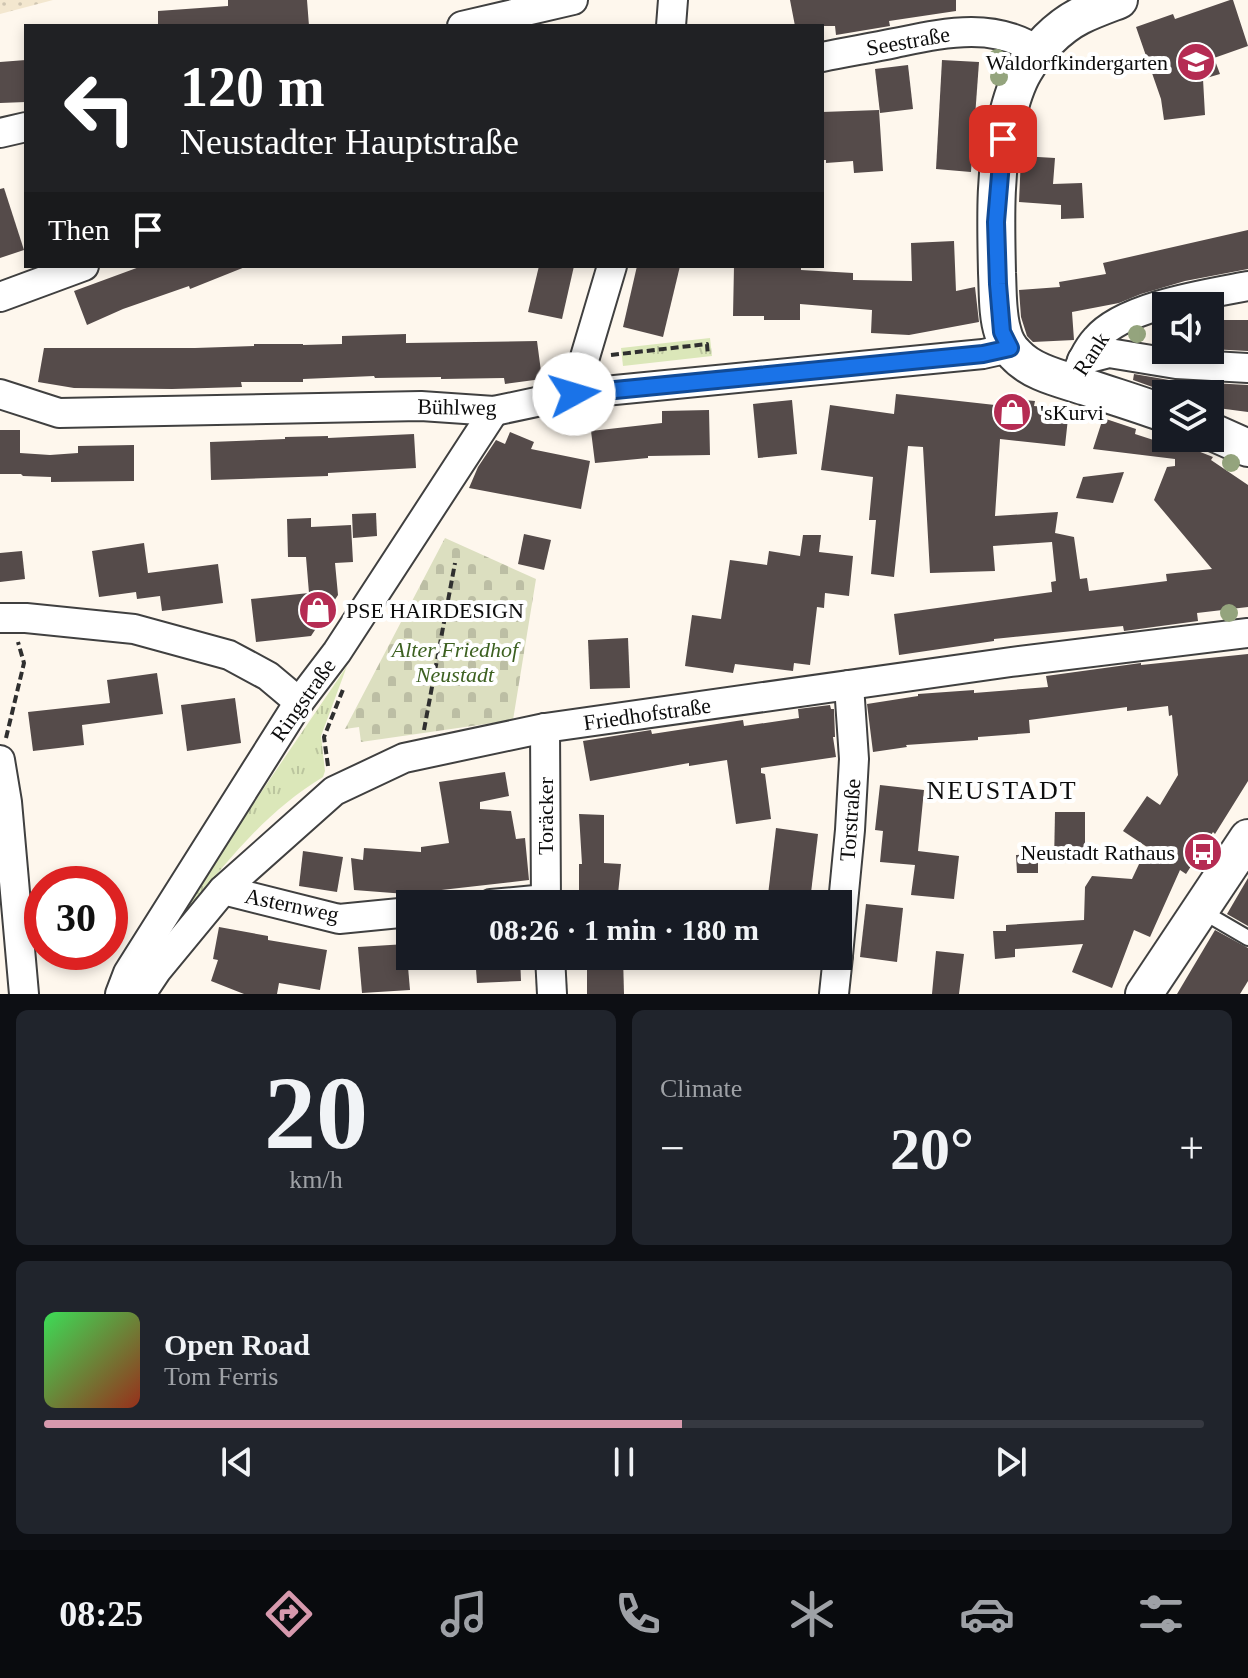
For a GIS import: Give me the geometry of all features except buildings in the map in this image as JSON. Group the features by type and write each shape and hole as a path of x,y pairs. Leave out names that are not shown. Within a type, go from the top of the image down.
{"street":[{"path":"471,24 573,0"},
{"path":"671,24 673,0"},
{"path":"1119,0 1078,17 1038,51 1014,95 1000,155 996,222 1002,332 1017,357 1051,376 1078,372 1109,353 1176,364 1248,368"},
{"name":"Seestraße","path":"824,57 950,32 992,33 1027,44 1038,51"},
{"path":"0,133 24,127"},
{"path":"0,297 79,268"},
{"path":"574,394 611,268"},
{"name":"Rank","path":"1078,372 1096,339 1110,326 1161,304 1248,286"},
{"name":"Bühlweg","path":"0,394 59,413 421,406 494,411 574,394 983,354 1010,348"},
{"path":"1078,372 1152,407"},
{"name":"Ringstraße","path":"120,994 128,973 299,702 337,652 494,411"},
{"path":"1224,437 1248,448"},
{"path":"8,626 26,618 134,629 229,655 268,676 299,702"},
{"name":"Friedhofstraße","path":"141,994 223,890 334,791 404,758 545,728 1011,662 1248,633"},
{"name":"Torstraße","path":"844,890 854,759 849,685"},
{"name":"Toräcker","path":"545,728 546,890"},
{"path":"0,760 7,802 24,994"},
{"path":"1144,994 1248,838"},
{"name":"Asternweg","path":"223,890 339,919 396,913"},
{"path":"551,970 552,994"},
{"name":"Torstraße","path":"834,994 837,970"}],"lane":[{"path":"1199,909 1248,938"}],"path":[{"path":"608,355 707,344"},
{"path":"424,732 455,563"},
{"path":"0,760 24,663 8,626"},
{"path":"328,779 324,737 346,682"}],"shaded area":[{"path":"0,0 53,0 0,14"}],"green space":[{"path":"710,338 712,356 623,366 621,348"},
{"name":"Alter Friedhof Neustadt","path":"445,538 536,579 513,720 361,742 359,727 345,729"},
{"path":"347,666 321,736 323,777 268,819 244,843 200,896 139,979 136,976"}],"place":[{"name":"Waldorfkindergarten","path":"1196,62"},
{"name":"'sKurvi","path":"1012,412"},
{"name":"PSE HAIRDESIGN","path":"318,610"},
{"name":"Neustadt Rathaus","path":"1203,852"}],"district":[{"name":"NEUSTADT","path":"1002,790"}],"route":[{"path":"574,394 983,354 1010,348 1002,332 998,284 996,222 1003,139"}]}
